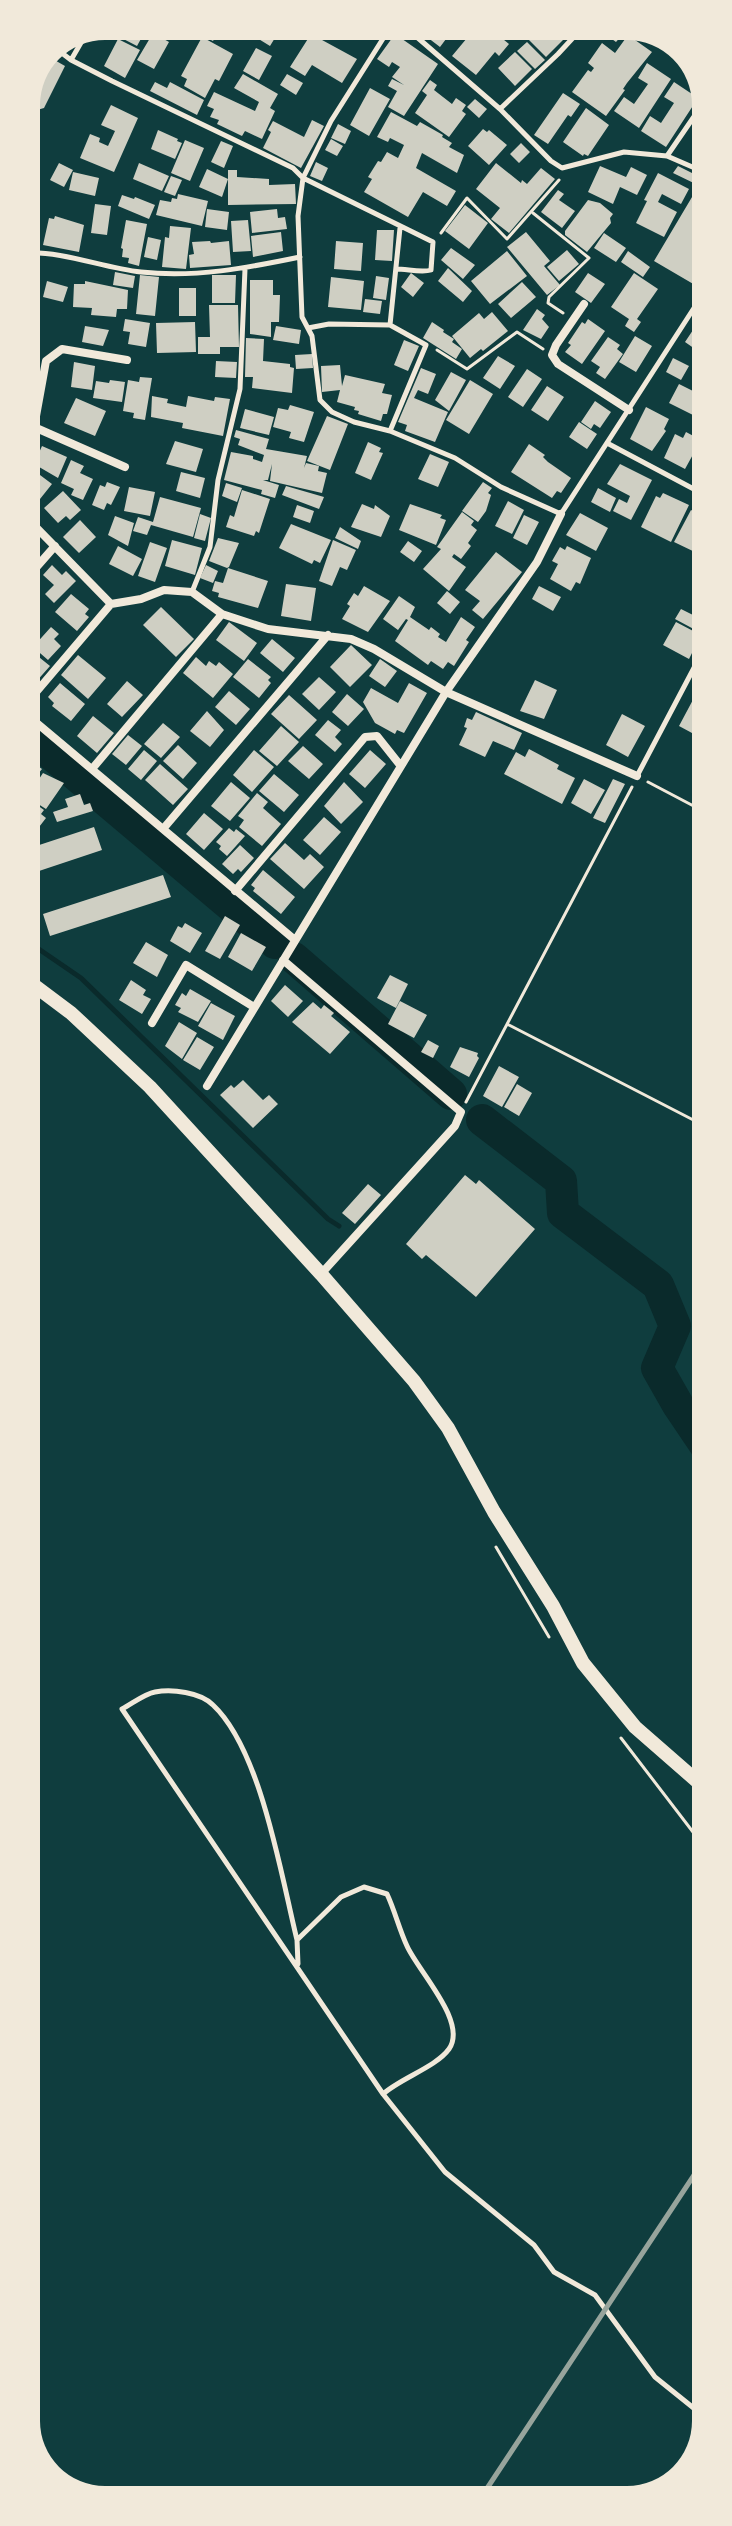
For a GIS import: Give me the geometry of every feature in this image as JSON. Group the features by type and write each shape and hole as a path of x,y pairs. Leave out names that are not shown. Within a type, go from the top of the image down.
{"street":[{"path":"584,304 552,355 558,364 629,410"},
{"path":"40,394 46,361 62,349 127,360"},
{"path":"40,430 125,467"},
{"path":"207,1086 400,765 446,692 537,562 561,514"},
{"path":"40,531 111,604"},
{"path":"40,563 55,546"},
{"path":"40,688 111,604 141,599 164,590 192,592 222,614 268,629 351,639 374,649 446,692 637,776"},
{"path":"92,769 222,614"},
{"path":"163,829 328,635"},
{"path":"40,726 295,940"},
{"path":"235,891 365,737 377,736 400,765"},
{"path":"283,960 461,1112 455,1126 321,1274"},
{"path":"152,1023 186,965 254,1007"},
{"path":"40,990 71,1013 150,1087 414,1381 443,1421 494,1512 553,1606 583,1663 635,1727 692,1777"}],"lane":[{"path":"382,40 331,121 303,178 298,216 302,317 316,353 320,400 332,412 354,422 390,431 455,458 501,487 561,514 692,311"},
{"path":"420,40 562,168 624,152 667,156 692,167"},
{"path":"500,109 571,40"},
{"path":"71,60 79,45"},
{"path":"64,55 293,168 303,178 433,242 431,270 396,269"},
{"path":"667,156 692,120"},
{"path":"390,325 400,228"},
{"path":"40,252 98,266 185,275 245,269 300,257"},
{"path":"192,592 210,547 218,480 240,389 245,269"},
{"path":"308,328 329,324 390,325 426,345 390,431"},
{"path":"607,443 692,488"},
{"path":"637,776 692,672"},
{"path":"298,1966 297,1940 262,1799 242,1742 212,1703 184,1692 153,1692 122,1709 383,2094 445,2172 534,2245 554,2272 595,2295 655,2377 692,2407"},
{"path":"297,1940 341,1897 364,1887 387,1894 407,1946 447,2011 454,2029 452,2045 443,2056 383,2094"}],"path":[{"path":"433,242 467,198 507,239 562,176 562,168"},
{"path":"532,213 589,258 549,297 548,303 573,319"},
{"path":"426,345 467,369 517,332 552,355"},
{"path":"461,1112 637,776 692,805"},
{"path":"508,1025 692,1119"},
{"path":"490,1536 502,1562 555,1645"},
{"path":"613,1727 692,1831"}],"building":[{"path":"117,40 140,50 125,78 104,66"},
{"path":"125,40 140,40 137,46"},
{"path":"149,40 169,42 154,69 137,60"},
{"path":"200,40 207,40 233,54 219,81 215,79 205,98 184,86 187,79 181,76"},
{"path":"260,40 274,40 270,46"},
{"path":"307,40 322,40 357,59 342,83 312,65 305,76 290,67"},
{"path":"391,40 404,40 438,64 404,116 388,107 397,91 388,86 392,79 404,85 392,77 400,67 392,62 389,67 377,59"},
{"path":"431,40 445,40 440,47"},
{"path":"465,40 504,40 509,44 499,56 495,52 476,75 452,56"},
{"path":"529,40 563,40 546,57"},
{"path":"624,40 636,41 652,52 606,116 572,92 588,70 591,72 594,68 588,63 602,43 615,53"},
{"path":"527,42 545,60 535,69 517,51"},
{"path":"256,48 272,56 259,80 243,71"},
{"path":"515,52 532,69 515,86 498,68"},
{"path":"57,61 65,66 44,108 40,109 41,92"},
{"path":"647,63 671,79 639,128 614,111 624,97 634,104 648,84 638,78"},
{"path":"243,74 278,94 270,108 275,111 262,139 245,131 242,136 217,124 219,120 210,117 214,109 207,106 214,92 255,111 259,102 234,88"},
{"path":"287,74 303,83 296,95 280,85"},
{"path":"430,80 437,85 434,90 452,104 456,98 466,105 462,111 466,114 449,137 415,113 427,95 422,91"},
{"path":"155,82 167,88 170,82 204,100 197,115 150,91"},
{"path":"674,82 691,93 692,105 666,147 641,131 650,116 661,123 674,103 664,97"},
{"path":"370,88 390,99 369,136 350,125"},
{"path":"563,93 580,104 571,117 568,115 548,144 534,135"},
{"path":"475,99 487,109 479,118 467,107"},
{"path":"111,105 138,118 114,172 80,158 90,134 108,146 115,131 101,125"},
{"path":"586,108 609,125 588,156 583,156 563,142"},
{"path":"391,112 417,126 420,122 443,135 452,143 449,147 464,155 457,173 422,153 416,168 456,191 447,206 423,192 408,217 364,192 372,179 368,177 378,161 381,162 387,152 398,158 404,145 390,138 388,142 377,137"},
{"path":"312,120 324,126 301,168 263,148 273,121 304,137"},
{"path":"338,124 351,131 345,144 331,138"},
{"path":"483,129 489,130 507,145 489,165 468,146"},
{"path":"158,130 182,143 175,159 151,149"},
{"path":"331,139 343,146 337,156 325,150"},
{"path":"185,140 204,148 190,181 171,173"},
{"path":"221,141 233,146 224,168 211,162"},
{"path":"521,143 530,152 519,163 510,154"},
{"path":"316,162 328,168 322,181 310,176"},
{"path":"59,163 73,170 64,187 50,180"},
{"path":"139,163 169,176 162,191 133,179"},
{"path":"496,163 521,183 522,180 527,184 541,168 555,179 509,233 491,219 500,208 476,189"},
{"path":"600,166 626,177 631,167 647,175 637,195 620,187 613,204 588,192"},
{"path":"678,166 692,173 692,182 673,173"},
{"path":"207,169 228,179 222,197 199,187"},
{"path":"228,170 237,170 237,177 269,179 269,185 295,184 296,204 228,205"},
{"path":"73,172 99,178 95,196 69,190"},
{"path":"658,173 689,189 681,204 662,194 658,202 677,212 664,237 636,223"},
{"path":"171,176 182,180 175,196 164,192"},
{"path":"558,190 564,194 559,200 575,211 562,228 541,212"},
{"path":"178,194 208,201 202,226 156,215 160,200 171,202 172,198 177,199"},
{"path":"122,195 155,205 149,219 118,206"},
{"path":"692,197 692,283 654,261"},
{"path":"588,200 600,203 613,214 611,223 587,252 565,235 565,231"},
{"path":"95,204 111,206 107,235 91,233"},
{"path":"465,205 488,223 469,249 445,231"},
{"path":"207,209 229,212 227,230 205,227"},
{"path":"277,209 278,218 285,217 287,229 252,233 250,212"},
{"path":"55,216 84,225 79,252 43,245 49,218 54,219"},
{"path":"126,220 147,224 139,266 128,263 129,258 122,257"},
{"path":"248,220 251,251 233,252 231,221"},
{"path":"170,226 191,228 186,269 162,267 165,237 169,238"},
{"path":"377,230 394,230 392,261 375,260"},
{"path":"281,232 283,251 253,257 251,236"},
{"path":"526,232 550,261 544,266 560,285 547,295 507,247"},
{"path":"604,233 626,248 616,262 594,248"},
{"path":"148,237 161,240 157,260 144,257"},
{"path":"229,241 231,265 190,268 189,255 194,254 192,242"},
{"path":"336,241 363,243 361,271 334,269"},
{"path":"451,248 475,265 463,279 441,260"},
{"path":"567,250 579,264 559,281 547,267"},
{"path":"507,251 527,276 490,304 471,281"},
{"path":"628,251 650,267 643,277 621,262"},
{"path":"448,268 472,291 463,302 438,281"},
{"path":"115,272 135,276 133,288 113,285"},
{"path":"411,273 424,283 413,297 401,287"},
{"path":"588,273 605,284 591,303 575,292"},
{"path":"634,273 658,289 637,319 641,322 634,332 625,326 629,319 611,307"},
{"path":"140,275 159,277 155,316 136,314"},
{"path":"212,275 236,275 235,303 212,303"},
{"path":"376,276 389,278 386,300 373,298"},
{"path":"331,277 364,281 361,310 328,307"},
{"path":"250,280 273,280 273,295 280,295 279,322 271,322 271,337 250,334"},
{"path":"47,281 68,287 63,302 43,297"},
{"path":"85,281 128,290 127,309 117,309 116,317 91,315 92,308 73,307 74,284 85,284"},
{"path":"522,282 536,297 511,318 498,304"},
{"path":"179,288 196,288 196,316 179,316"},
{"path":"365,299 382,301 380,314 363,312"},
{"path":"209,305 238,305 239,347 220,347 220,354 198,354 198,337 210,337"},
{"path":"537,309 545,315 542,319 549,327 541,339 523,330"},
{"path":"492,312 508,331 470,358 452,336 479,313 484,319"},
{"path":"125,319 150,323 146,347 128,344 130,332 123,331"},
{"path":"588,319 605,331 582,364 565,352 582,322 585,324"},
{"path":"195,322 196,352 157,353 156,323"},
{"path":"432,322 462,349 456,359 423,338"},
{"path":"85,326 109,330 103,346 82,342"},
{"path":"276,326 301,330 299,344 273,340"},
{"path":"692,332 692,347 685,342"},
{"path":"635,336 652,346 636,372 619,362"},
{"path":"608,337 620,345 617,349 623,354 605,379 596,373 600,367 591,361"},
{"path":"246,338 264,339 263,361 290,364 294,368 292,393 252,388 253,377 245,377"},
{"path":"404,340 419,346 408,371 394,365"},
{"path":"312,354 313,368 296,369 295,355"},
{"path":"498,356 515,366 500,389 483,378"},
{"path":"673,358 689,366 681,380 666,372"},
{"path":"216,361 237,362 236,378 215,377"},
{"path":"74,362 95,366 92,390 71,387"},
{"path":"340,365 342,386 345,375 385,384 382,393 392,395 387,414 383,414 381,421 358,414 355,407 337,402 340,390 322,392 321,366"},
{"path":"421,368 436,374 428,394 418,390 414,398 448,412 435,442 405,431 407,425 398,422"},
{"path":"527,369 542,379 523,407 508,397"},
{"path":"451,372 466,380 449,411 435,400"},
{"path":"140,377 152,378 145,420 133,418 134,413 123,411 128,380 139,382"},
{"path":"110,380 125,382 122,402 93,398 96,381 109,383"},
{"path":"470,380 493,394 469,434 446,420"},
{"path":"679,384 692,390 692,414 669,403"},
{"path":"547,386 564,397 548,421 531,410"},
{"path":"152,396 186,407 188,396 214,401 215,397 230,399 223,436 182,428 183,423 151,417"},
{"path":"76,398 106,411 95,436 64,423"},
{"path":"595,401 611,412 600,428 594,424 591,429 581,422"},
{"path":"290,405 314,412 304,442 289,438 291,432 273,427 278,408 288,410"},
{"path":"646,407 669,419 664,429 666,431 652,451 630,439"},
{"path":"245,409 274,417 269,435 240,428"},
{"path":"327,416 348,424 330,470 307,461"},
{"path":"579,422 597,434 587,449 569,437"},
{"path":"236,430 269,439 266,449 307,456 304,468 306,463 319,466 318,471 327,473 322,493 270,481 272,464 268,480 263,480 279,485 275,498 261,494 262,490 224,480 231,452 253,456 253,459 262,462 264,455 238,445 240,439 234,437"},
{"path":"686,432 692,435 692,456 685,469 664,458 675,434 683,438"},
{"path":"175,441 203,449 196,472 166,464"},
{"path":"368,442 381,448 379,452 383,453 371,480 355,473"},
{"path":"529,444 571,478 561,493 557,491 552,498 511,472"},
{"path":"42,446 67,457 58,478 40,468"},
{"path":"430,454 449,462 438,487 418,479"},
{"path":"71,460 84,466 80,473 93,479 83,500 71,495 74,489 61,483"},
{"path":"620,464 652,480 631,520 613,511 619,499 627,503 630,496 607,484"},
{"path":"181,472 205,478 200,498 176,491"},
{"path":"40,475 52,484 40,499"},
{"path":"107,482 120,487 111,505 107,503 104,510 92,505 100,485 105,487"},
{"path":"483,482 492,488 488,493 491,495 486,511 478,522 462,511"},
{"path":"226,483 242,488 237,502 222,496"},
{"path":"286,486 324,497 319,509 282,495"},
{"path":"129,487 155,492 150,516 124,511"},
{"path":"598,488 616,498 610,512 591,502"},
{"path":"242,490 270,499 259,533 256,531 254,536 226,527 230,515 234,517"},
{"path":"63,491 81,510 70,520 66,516 58,523 44,508"},
{"path":"663,493 689,505 671,542 641,527 656,496 660,498"},
{"path":"160,497 201,508 193,537 151,525 147,535 133,531 138,517 153,522"},
{"path":"508,501 524,510 512,534 495,526"},
{"path":"362,504 374,509 375,505 390,516 381,537 351,527"},
{"path":"410,504 442,515 440,518 446,520 436,545 399,530"},
{"path":"297,505 314,511 310,523 293,517"},
{"path":"691,510 692,510 692,551 674,542"},
{"path":"462,512 474,521 471,525 477,530 468,543 471,546 461,559 454,554 452,557 466,567 449,591 423,569 441,549 437,547"},
{"path":"580,513 608,528 596,551 566,535"},
{"path":"200,514 211,518 205,541 194,538"},
{"path":"524,515 539,522 527,545 513,538"},
{"path":"115,516 134,523 128,546 108,535"},
{"path":"80,520 96,537 79,553 63,537"},
{"path":"291,524 331,540 320,563 314,560 312,564 279,548"},
{"path":"340,527 361,541 358,549 335,538"},
{"path":"218,538 239,543 227,568 209,561"},
{"path":"172,540 202,548 195,575 165,566"},
{"path":"333,540 356,550 347,570 340,567 332,586 319,581"},
{"path":"408,541 422,551 414,562 400,552"},
{"path":"150,542 167,548 155,582 138,576"},
{"path":"118,546 142,559 133,576 109,564"},
{"path":"567,546 591,558 580,584 576,582 571,591 550,579 558,564 552,561 560,547 565,550"},
{"path":"496,552 522,572 483,619 472,610 480,601 465,590"},
{"path":"52,565 62,575 66,571 76,581 54,603 45,594 54,585 43,575"},
{"path":"206,565 218,571 213,583 200,578"},
{"path":"228,568 268,581 258,608 218,597 219,593 212,591 215,581 223,583"},
{"path":"286,584 316,588 311,621 281,616"},
{"path":"364,586 390,601 368,632 342,619 354,593 358,596"},
{"path":"539,586 561,597 553,611 532,599"},
{"path":"447,591 460,602 450,614 437,603"},
{"path":"71,594 89,609 85,614 89,617 77,631 55,612"},
{"path":"399,596 415,607 410,617 429,630 431,627 446,642 461,617 475,627 454,666 448,662 443,669 431,661 428,665 395,641 408,620 398,630 383,619"},
{"path":"161,607 194,639 176,657 143,625"},
{"path":"681,609 692,614 692,628 675,619"},
{"path":"229,622 257,643 244,661 216,640"},
{"path":"676,622 692,630 689,659 663,645"},
{"path":"51,627 59,634 54,639 61,646 48,660 40,653 40,639"},
{"path":"272,639 295,658 283,672 260,653"},
{"path":"351,645 372,665 350,687 330,667"},
{"path":"78,655 106,678 88,699 61,675"},
{"path":"196,657 206,666 209,661 216,666 219,662 233,674 213,698 183,673"},
{"path":"40,658 50,666 40,677"},
{"path":"248,659 271,677 268,680 271,683 259,698 233,677"},
{"path":"380,659 397,671 385,687 369,676"},
{"path":"319,677 336,692 319,710 302,694"},
{"path":"535,680 557,690 544,719 520,711"},
{"path":"127,681 143,695 122,717 107,704"},
{"path":"60,683 85,704 71,721 52,706 54,703 48,697"},
{"path":"409,683 427,693 404,733 397,730 395,734 375,723 363,702 371,688 398,703"},
{"path":"229,691 250,709 236,725 215,707"},
{"path":"347,694 364,709 348,726 332,712"},
{"path":"289,695 317,720 299,739 271,714"},
{"path":"692,702 692,733 679,726"},
{"path":"207,711 224,730 210,747 190,731"},
{"path":"476,712 522,733 514,750 493,741 485,757 459,745 467,728 464,727 467,718 472,720"},
{"path":"622,714 645,726 628,757 606,745"},
{"path":"93,716 114,733 97,753 77,736"},
{"path":"328,720 341,730 335,737 342,744 335,752 315,735"},
{"path":"163,723 180,737 161,758 144,744"},
{"path":"281,726 299,742 277,766 259,751"},
{"path":"128,735 142,746 126,765 112,754"},
{"path":"178,745 197,763 183,779 163,761"},
{"path":"303,746 323,764 309,779 288,761"},
{"path":"529,749 559,765 557,769 575,778 562,804 504,774 516,752 525,757"},
{"path":"144,750 157,761 141,780 128,769"},
{"path":"254,750 274,767 252,792 233,775"},
{"path":"370,750 386,764 365,788 349,774"},
{"path":"160,764 188,789 173,805 145,780"},
{"path":"43,773 64,783 46,809 40,805 40,778"},
{"path":"274,774 299,795 284,812 259,791"},
{"path":"584,779 605,790 591,814 571,803"},
{"path":"613,779 625,784 605,823 593,818"},
{"path":"231,782 250,798 230,821 211,806"},
{"path":"344,782 363,802 341,824 324,806"},
{"path":"257,793 268,802 263,808 281,824 262,846 239,827 244,820 238,816"},
{"path":"80,794 84,805 90,803 93,811 57,822 53,812 68,807 65,799"},
{"path":"40,807 44,810 41,814 46,818 40,826"},
{"path":"204,813 223,829 204,850 186,834"},
{"path":"324,817 341,832 320,855 303,840"},
{"path":"94,827 102,850 40,871 40,845"},
{"path":"229,828 245,836 227,856 216,842"},
{"path":"285,843 304,860 310,854 324,867 304,889 270,859"},
{"path":"240,845 254,858 241,872 238,869 233,874 222,864"},
{"path":"263,870 295,897 281,914 253,891 255,888 251,885"},
{"path":"163,875 171,897 50,936 43,914"},
{"path":"225,916 240,925 220,959 205,951"},
{"path":"185,923 202,933 190,953 170,941 178,926 182,928"},
{"path":"241,933 266,947 252,971 228,957"},
{"path":"146,942 168,955 157,977 133,963"},
{"path":"390,975 408,984 396,1008 377,998"},
{"path":"131,980 146,990 143,995 151,999 142,1014 119,1000"},
{"path":"285,985 303,1001 288,1017 271,1001"},
{"path":"190,989 211,1001 198,1022 178,1012 181,1008 175,1005 182,993 186,996"},
{"path":"400,1001 427,1015 414,1038 388,1024"},
{"path":"313,1002 321,1009 324,1005 334,1013 331,1016 350,1032 330,1054 292,1022"},
{"path":"211,1003 235,1016 223,1040 198,1026"},
{"path":"179,1022 197,1033 182,1059 165,1046"},
{"path":"197,1037 214,1047 200,1070 183,1060"},
{"path":"428,1040 439,1046 433,1058 421,1052"},
{"path":"460,1047 478,1053 479,1058 469,1077 450,1067"},
{"path":"499,1066 519,1077 502,1107 483,1096"},
{"path":"243,1080 263,1100 269,1095 278,1104 253,1128 220,1095"},
{"path":"517,1084 532,1093 519,1116 504,1107"},
{"path":"465,1175 476,1184 479,1180 535,1229 476,1297 426,1255 422,1259 406,1244"},
{"path":"368,1184 381,1195 355,1224 342,1213"}],"waterway":[{"path":"40,745 275,943"},
{"path":"40,950 81,978 328,1219 339,1226"},
{"path":"294,958 451,1094"},
{"path":"482,1120 561,1181 563,1213 658,1285 675,1326 657,1368 692,1426"}],"railway":[{"path":"489,2486 692,2178"}]}
